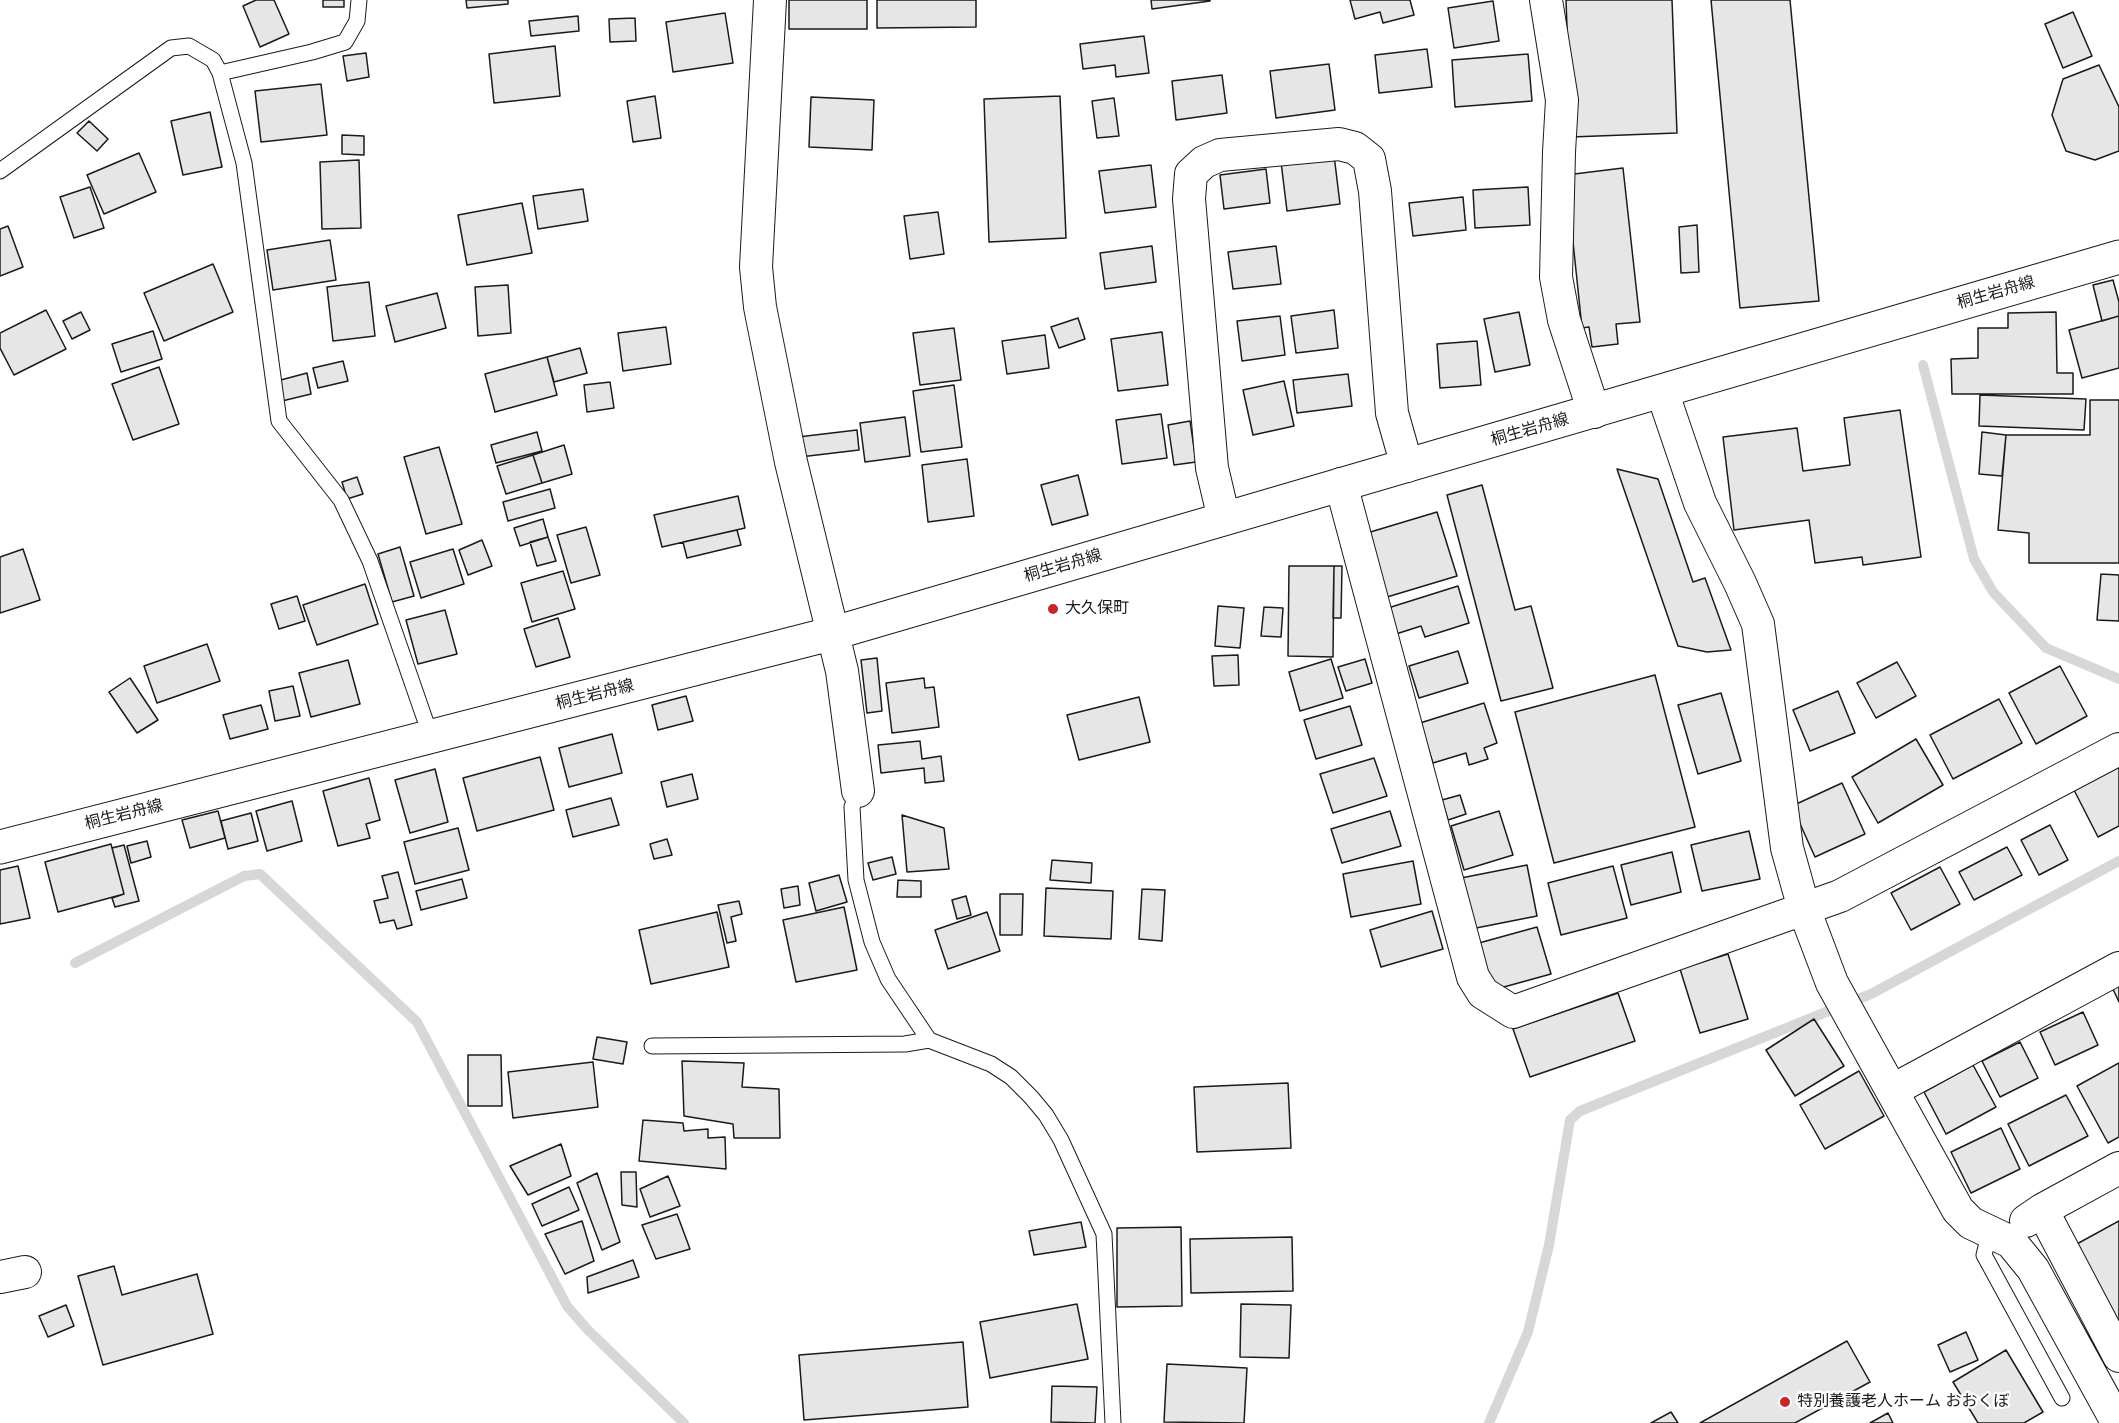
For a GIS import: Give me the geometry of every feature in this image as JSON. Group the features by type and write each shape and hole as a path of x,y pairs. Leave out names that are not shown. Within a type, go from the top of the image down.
{"main road":[{"name":"桐生岩舟線","path":"0,847 834,633 2119,257"}],"street":[{"path":"770,0 756,267 760,307 791,462 842,671 858,791"},
{"path":"1546,0 1562,100 1557,277 1564,321 1594,412"},
{"path":"1224,519 1212,468 1189,200 1191,174 1204,162 1220,155 1339,144 1355,148 1369,159 1375,191 1392,413 1407,466"},
{"path":"1662,391 1700,503 1758,624 1787,849 1804,909 1832,983 1958,1210 1971,1223 2001,1236 2034,1269 2117,1422"},
{"path":"1341,484 1473,977 1483,993 1514,1012 1840,896 2119,749"},
{"path":"1893,1090 2119,968"},
{"path":"2001,1236 2022,1225 2042,1210 2119,1168"},
{"path":"2042,1210 2119,1356"}],"lane":[{"path":"220,73 345,42 357,21 359,0"},
{"path":"0,171 171,48 189,46 213,60 220,73 244,163 279,421 341,500 370,561 431,737"},
{"path":"858,791 852,807 856,880 872,942 888,979 928,1040"},
{"path":"652,1046 905,1044 928,1040 991,1064 1011,1077 1046,1115 1104,1234 1113,1423"},
{"path":"2001,1236 1984,1255 2062,1398"}],"building":[{"path":"256,0 274,0 289,34 260,47 243,6"},
{"path":"323,0 344,0 344,7 323,7"},
{"path":"466,0 508,0 508,4 467,8"},
{"path":"789,0 867,0 867,29 789,29"},
{"path":"877,0 976,0 976,27 877,28"},
{"path":"1151,0 1210,0 1210,1 1152,9"},
{"path":"1350,0 1410,0 1414,15 1383,23 1380,12 1355,19"},
{"path":"1566,0 1672,0 1677,133 1571,137"},
{"path":"1711,0 1790,0 1819,301 1740,308"},
{"path":"1493,1 1499,41 1454,48 1448,8"},
{"path":"2073,12 2092,56 2063,68 2045,24"},
{"path":"725,13 733,63 673,72 666,22"},
{"path":"578,16 579,31 531,36 529,21"},
{"path":"635,18 636,41 610,42 609,19"},
{"path":"1144,36 1149,73 1116,77 1115,65 1083,69 1080,44"},
{"path":"555,46 560,96 494,103 489,54"},
{"path":"1427,49 1432,87 1379,93 1375,55"},
{"path":"366,53 369,77 347,81 343,56"},
{"path":"1528,54 1532,101 1455,107 1452,60"},
{"path":"1329,64 1335,110 1276,118 1270,71"},
{"path":"2099,65 2119,107 2119,151 2095,160 2066,151 2052,115 2063,79"},
{"path":"1222,75 1227,113 1176,120 1172,81"},
{"path":"321,84 327,135 261,142 255,91"},
{"path":"655,96 661,138 633,142 627,101"},
{"path":"1060,96 1066,238 989,242 984,99"},
{"path":"811,97 874,100 872,150 809,147"},
{"path":"1114,98 1119,136 1097,138 1092,101"},
{"path":"210,112 222,167 183,175 171,121"},
{"path":"89,121 108,139 97,151 77,133"},
{"path":"342,135 364,136 364,155 342,154"},
{"path":"139,153 156,192 104,214 87,175"},
{"path":"1334,155 1340,204 1287,211 1281,162"},
{"path":"359,160 361,228 322,229 320,162"},
{"path":"1151,165 1156,207 1105,213 1099,171"},
{"path":"1623,168 1640,322 1616,324 1618,344 1592,347 1589,327 1582,328 1566,175"},
{"path":"1266,169 1270,203 1224,209 1220,175"},
{"path":"90,187 104,228 74,238 60,197"},
{"path":"1528,187 1530,225 1475,228 1473,190"},
{"path":"583,189 588,221 538,229 533,196"},
{"path":"1463,197 1466,230 1413,236 1409,203"},
{"path":"522,203 532,253 467,265 458,215"},
{"path":"938,212 944,254 910,259 904,216"},
{"path":"1697,225 1699,272 1681,273 1679,227"},
{"path":"8,226 23,267 0,276 0,229"},
{"path":"330,240 336,280 273,290 267,250"},
{"path":"1152,246 1156,282 1105,289 1100,253"},
{"path":"1276,246 1281,284 1233,289 1228,252"},
{"path":"213,264 233,312 164,341 144,293"},
{"path":"2113,280 2119,302 2119,316 2102,321 2093,285"},
{"path":"369,282 375,336 333,341 327,287"},
{"path":"508,285 511,333 478,336 475,287"},
{"path":"437,293 446,328 395,342 386,306"},
{"path":"46,310 66,349 14,375 0,348 0,333"},
{"path":"1334,310 1338,348 1296,353 1291,316"},
{"path":"81,312 90,330 72,339 63,321"},
{"path":"1519,312 1530,365 1495,372 1484,319"},
{"path":"2056,312 2057,373 2073,373 2073,394 1952,394 1951,359 1978,358 1978,328 2008,328 2008,313"},
{"path":"1280,316 1285,355 1242,361 1237,321"},
{"path":"2119,316 2119,368 2082,378 2069,330"},
{"path":"1078,318 1085,339 1059,348 1051,327"},
{"path":"666,327 671,364 623,371 618,333"},
{"path":"954,328 961,380 920,385 913,333"},
{"path":"153,331 162,359 121,372 112,344"},
{"path":"1162,332 1168,385 1118,391 1111,339"},
{"path":"1045,335 1049,368 1007,374 1002,341"},
{"path":"1477,341 1481,385 1440,388 1437,344"},
{"path":"580,348 587,373 554,382 547,357"},
{"path":"547,357 557,395 495,412 485,374"},
{"path":"343,361 348,381 318,388 313,368"},
{"path":"159,367 179,424 133,440 112,384"},
{"path":"307,373 311,394 282,401 277,381"},
{"path":"1348,374 1352,406 1297,413 1293,380"},
{"path":"1284,381 1294,426 1253,435 1243,390"},
{"path":"610,382 614,408 587,412 584,385"},
{"path":"954,385 962,447 921,452 913,391"},
{"path":"1980,395 2086,399 2084,430 1979,426"},
{"path":"2090,400 2119,400 2119,563 2029,563 2029,533 1998,530 2006,435 2090,435"},
{"path":"1900,410 1921,557 1863,565 1862,557 1815,563 1809,520 1734,530 1723,437 1797,428 1803,471 1850,465 1844,418"},
{"path":"1161,414 1167,458 1122,464 1116,420"},
{"path":"905,417 910,456 865,462 860,423"},
{"path":"1190,421 1196,462 1174,465 1168,425"},
{"path":"857,430 859,450 800,457 798,437"},
{"path":"537,432 542,451 496,463 491,445"},
{"path":"1982,432 2006,435 2002,476 1979,474"},
{"path":"564,445 572,474 542,483 533,455"},
{"path":"439,447 462,524 426,534 404,457"},
{"path":"533,455 542,483 506,494 497,466"},
{"path":"967,459 974,516 928,522 922,465"},
{"path":"1617,469 1658,479 1693,582 1705,578 1731,650 1707,652 1678,646"},
{"path":"1078,475 1088,515 1052,525 1041,485"},
{"path":"357,477 363,494 347,499 342,482"},
{"path":"1482,485 1515,610 1531,606 1553,688 1501,701 1447,495"},
{"path":"550,489 555,508 508,521 503,502"},
{"path":"738,496 745,528 662,547 654,515"},
{"path":"1437,512 1457,576 1387,597 1367,533"},
{"path":"543,519 548,537 520,546 514,528"},
{"path":"586,527 600,575 571,583 557,535"},
{"path":"737,530 741,545 687,558 683,542"},
{"path":"548,537 556,561 537,566 530,542"},
{"path":"482,540 492,566 468,575 459,550"},
{"path":"400,547 414,596 392,602 378,554"},
{"path":"23,549 40,600 0,613 0,557"},
{"path":"453,549 464,584 421,598 410,562"},
{"path":"1289,566 1334,566 1333,657 1288,656"},
{"path":"1334,566 1342,566 1341,618 1333,618"},
{"path":"563,571 575,609 532,622 521,583"},
{"path":"2101,574 2119,575 2119,621 2097,620"},
{"path":"365,584 378,624 317,645 303,605"},
{"path":"1458,586 1469,623 1425,637 1421,626 1396,634 1388,608"},
{"path":"297,596 305,621 279,629 271,604"},
{"path":"1218,606 1244,608 1240,648 1215,646"},
{"path":"1264,607 1283,608 1281,637 1261,636"},
{"path":"445,610 457,654 418,664 406,620"},
{"path":"558,618 570,657 536,667 524,629"},
{"path":"207,644 220,681 157,703 144,666"},
{"path":"1458,651 1468,683 1419,698 1409,666"},
{"path":"1238,655 1239,685 1214,686 1212,656"},
{"path":"877,658 882,711 867,713 861,660"},
{"path":"1331,659 1343,698 1300,711 1289,672"},
{"path":"1365,659 1372,683 1346,691 1338,667"},
{"path":"348,660 360,704 311,717 299,673"},
{"path":"1897,662 1916,696 1876,718 1857,683"},
{"path":"2060,666 2087,716 2036,744 2009,693"},
{"path":"1655,675 1695,827 1554,863 1515,712"},
{"path":"130,678 158,720 137,733 109,692"},
{"path":"924,678 925,688 934,687 939,727 892,733 886,683"},
{"path":"293,686 300,716 275,721 269,691"},
{"path":"1838,691 1855,733 1810,751 1793,710"},
{"path":"1721,693 1741,761 1698,774 1678,705"},
{"path":"686,696 693,721 658,730 652,705"},
{"path":"1139,697 1150,742 1079,760 1067,715"},
{"path":"1999,699 2022,743 1953,779 1930,735"},
{"path":"1484,703 1497,743 1484,748 1488,759 1469,765 1466,753 1433,763 1420,723"},
{"path":"261,705 268,729 230,739 223,715"},
{"path":"1350,706 1362,745 1316,759 1304,720"},
{"path":"612,734 622,773 569,787 559,748"},
{"path":"1916,739 1943,785 1878,823 1852,777"},
{"path":"920,741 922,759 941,756 944,781 925,783 924,768 881,773 878,745"},
{"path":"540,757 554,810 477,831 463,778"},
{"path":"1374,758 1387,796 1333,813 1320,774"},
{"path":"2119,767 2119,826 2098,837 2074,790"},
{"path":"435,769 448,822 410,833 395,780"},
{"path":"692,774 698,799 667,807 661,782"},
{"path":"369,778 380,820 366,824 370,838 338,846 323,791"},
{"path":"1842,783 1865,834 1815,857 1792,806"},
{"path":"1460,795 1466,814 1448,820 1442,800"},
{"path":"611,798 619,825 573,837 566,810"},
{"path":"292,801 302,841 267,851 256,811"},
{"path":"218,811 225,838 190,848 182,820"},
{"path":"1390,811 1401,846 1342,863 1331,829"},
{"path":"1499,811 1513,855 1464,870 1451,826"},
{"path":"251,813 258,841 228,849 221,821"},
{"path":"902,815 944,828 949,869 907,872"},
{"path":"2050,825 2068,860 2039,875 2021,840"},
{"path":"458,828 469,870 415,884 404,842"},
{"path":"1749,831 1760,879 1702,891 1691,845"},
{"path":"667,839 672,855 654,859 650,844"},
{"path":"147,841 151,857 131,863 127,846"},
{"path":"111,844 124,894 58,912 45,862"},
{"path":"124,845 139,901 115,907 112,898 124,894 112,848"},
{"path":"2007,847 2022,875 1974,900 1959,872"},
{"path":"1672,852 1681,892 1631,905 1621,865"},
{"path":"892,857 896,874 873,880 868,863"},
{"path":"1052,860 1092,863 1091,883 1050,880"},
{"path":"1413,861 1421,904 1351,917 1343,874"},
{"path":"1527,865 1537,916 1471,929 1461,878"},
{"path":"18,866 30,918 0,924 0,870"},
{"path":"1613,866 1627,918 1561,935 1548,883"},
{"path":"1940,867 1960,904 1911,930 1891,893"},
{"path":"398,872 412,925 397,929 394,920 380,923 374,901 388,898 382,876"},
{"path":"839,875 847,902 816,911 809,883"},
{"path":"462,879 467,898 421,910 416,891"},
{"path":"898,880 921,881 921,897 897,897"},
{"path":"798,886 800,905 784,908 781,889"},
{"path":"1046,888 1113,891 1111,939 1044,936"},
{"path":"1142,889 1165,890 1162,941 1139,939"},
{"path":"1000,894 1023,894 1022,935 1000,935"},
{"path":"966,896 971,915 957,919 952,900"},
{"path":"739,901 742,914 731,917 736,941 727,943 718,905"},
{"path":"844,907 857,970 796,982 783,920"},
{"path":"1432,911 1443,949 1381,967 1370,930"},
{"path":"717,912 729,967 651,984 639,930"},
{"path":"987,912 1000,951 948,969 935,930"},
{"path":"1537,927 1551,974 1493,990 1479,943"},
{"path":"1728,954 1748,1019 1700,1033 1680,969"},
{"path":"2119,983 2119,1002 2112,987"},
{"path":"1618,993 1635,1041 1530,1077 1513,1029"},
{"path":"2083,1012 2098,1045 2055,1065 2040,1032"},
{"path":"1814,1019 1844,1066 1795,1096 1766,1050"},
{"path":"597,1037 627,1042 623,1064 593,1059"},
{"path":"2020,1042 2038,1078 2000,1097 1982,1061"},
{"path":"468,1055 501,1055 502,1106 468,1106"},
{"path":"682,1061 744,1063 742,1087 779,1089 780,1138 734,1138 733,1124 684,1116"},
{"path":"593,1062 598,1107 513,1118 508,1072"},
{"path":"2119,1063 2119,1137 2108,1143 2077,1086"},
{"path":"1973,1065 1996,1107 1946,1134 1924,1092"},
{"path":"1859,1071 1884,1116 1825,1149 1800,1105"},
{"path":"1288,1083 1291,1148 1197,1152 1194,1087"},
{"path":"2066,1095 2088,1136 2029,1166 2008,1124"},
{"path":"643,1120 683,1123 684,1131 708,1129 708,1138 725,1137 726,1169 639,1161"},
{"path":"2001,1128 2020,1169 1971,1193 1951,1152"},
{"path":"561,1144 571,1176 528,1195 510,1166"},
{"path":"621,1172 636,1172 637,1207 622,1205"},
{"path":"597,1173 620,1242 602,1250 577,1183"},
{"path":"668,1176 680,1206 650,1217 640,1189"},
{"path":"569,1187 579,1210 542,1226 532,1204"},
{"path":"677,1214 690,1249 656,1259 642,1225"},
{"path":"582,1221 594,1261 565,1274 545,1234"},
{"path":"2119,1221 2119,1324 2075,1245"},
{"path":"1081,1222 1086,1247 1034,1255 1029,1231"},
{"path":"1181,1227 1182,1306 1117,1307 1117,1228"},
{"path":"1292,1237 1293,1291 1191,1293 1190,1239"},
{"path":"633,1260 639,1277 588,1293 587,1277"},
{"path":"114,1266 122,1295 197,1274 213,1334 103,1365 78,1276"},
{"path":"1077,1304 1088,1359 990,1378 980,1322"},
{"path":"1241,1304 1291,1305 1289,1358 1240,1357"},
{"path":"66,1305 74,1326 48,1337 39,1316"},
{"path":"1966,1332 1978,1360 1950,1372 1938,1345"},
{"name":"特別養護老人ホーム おおくぼ","path":"1847,1341 1870,1382 1795,1423 1700,1423"},
{"path":"963,1342 968,1407 804,1420 799,1355"},
{"path":"2006,1350 2043,1412 2024,1423 1978,1423 1953,1382"},
{"path":"1167,1364 1247,1368 1244,1423 1164,1422"},
{"path":"1052,1386 1097,1387 1095,1423 1051,1422"},
{"path":"1671,1412 1678,1423 1651,1423"},
{"name":"特別養護老人ホーム おおくぼ","path":"1888,1413 1893,1423 1870,1423"}],"waterway":[{"path":"1923,365 1974,559 1993,592 2046,648 2119,679"},
{"path":"1489,1423 1528,1332 1549,1245 1570,1120 1580,1111 1871,994 2119,861"},
{"path":"75,963 244,876 260,874 417,1022 567,1306 587,1329 684,1423"}],"place":[{"name":"大久保町","path":"1053,609"},
{"name":"特別養護老人ホーム おおくぼ","path":"1785,1402"}]}
